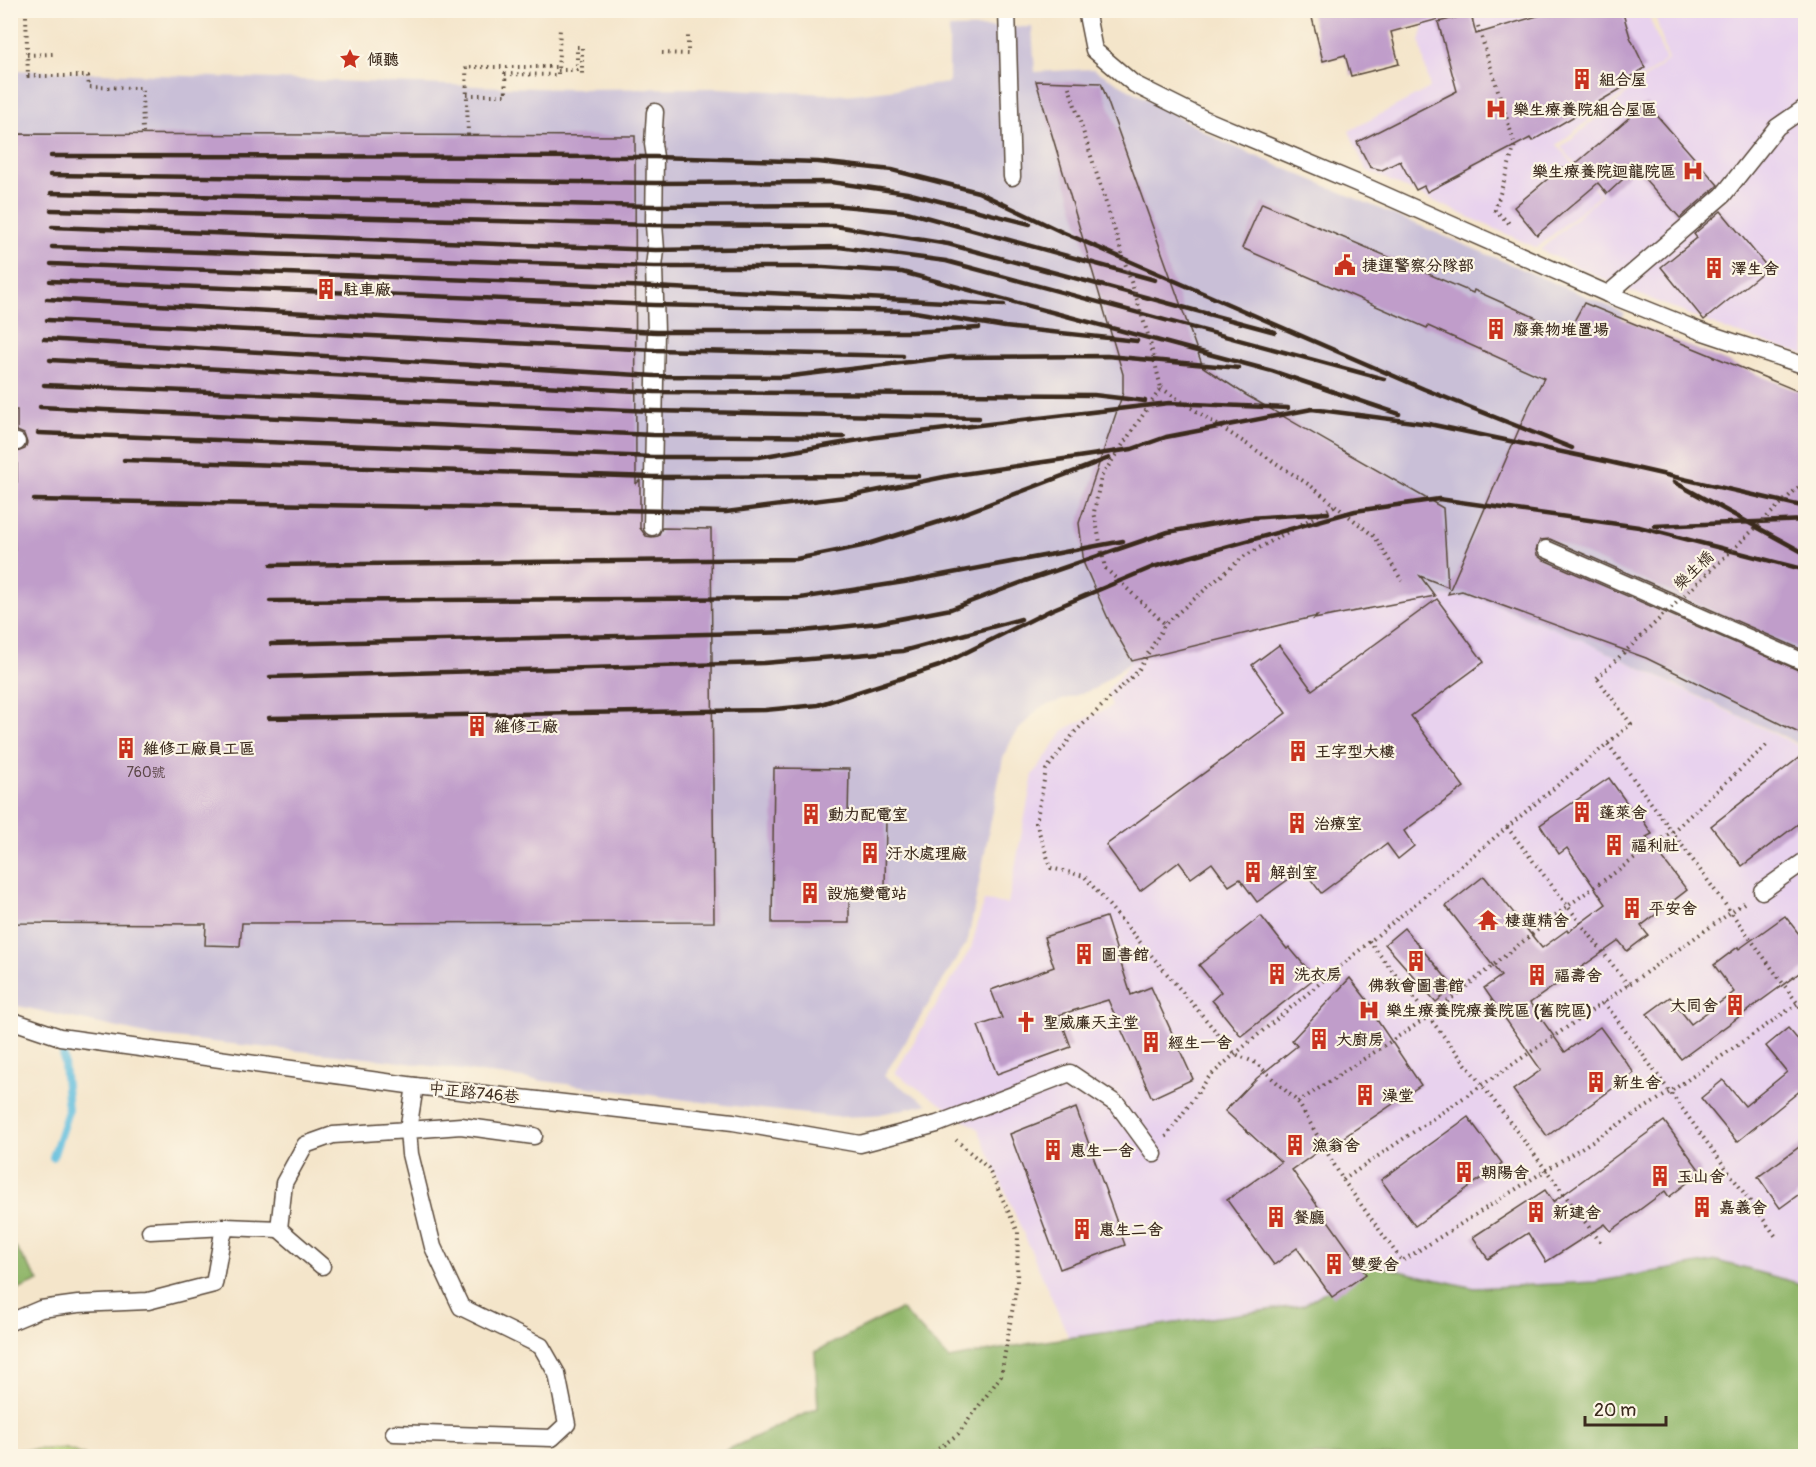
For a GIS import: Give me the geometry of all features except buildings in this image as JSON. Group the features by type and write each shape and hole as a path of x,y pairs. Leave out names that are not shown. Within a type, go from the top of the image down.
{"lane":[{"path":"1007,10 1012,177"},
{"path":"1086,10 1094,50 1134,84 1202,118 1700,332 1806,366"},
{"path":"1608,294 1723,195 1778,126 1806,107"},
{"path":"652,526 656,341 654,267 657,250 654,225 655,112"},
{"path":"1546,549 1806,663"},
{"path":"1762,891 1806,860"},
{"name":"中正路746巷","path":"10,1020 60,1037 415,1086 733,1122 860,1144 937,1124 1070,1073 1118,1105 1154,1154"},
{"path":"394,1433 552,1438 567,1424 557,1374 542,1346 461,1307 433,1247 410,1154 408,1130 415,1086"},
{"path":"279,1229 284,1183 305,1145 333,1134 461,1126 534,1136"},
{"path":"10,1322 41,1309 78,1304 148,1301 214,1284 226,1227"},
{"path":"150,1231 226,1227 279,1229 322,1266"}],"path":[{"path":"26,16 28,76 88,76 89,87 142,88 142,134"},
{"path":"1478,26 1515,145 1495,210 1520,232"},
{"path":"467,94 506,95 505,74 558,75 560,27"},
{"path":"662,54 688,54 688,35"},
{"path":"468,135 466,67 577,69 577,47 582,47 582,78"},
{"path":"27,55 54,54"},
{"path":"1069,87 1149,338 1161,388 1311,486 1375,537 1402,581"},
{"path":"1161,388 1101,477 1094,512 1105,568 1165,624"},
{"name":"樂生橋","path":"1608,744 1631,724 1598,678 1806,480"},
{"path":"1334,506 1243,557 1165,624 1138,671 1075,732 1046,770 1036,823 1051,868 1084,876 1235,1054 1256,1063 1298,1102 1343,1180 1402,1261 1670,1092 1797,1004"},
{"path":"1154,1154 1209,1077 1608,744 1806,1015"},
{"path":"1298,1102 1428,1017 1569,905 1672,832 1768,744"},
{"path":"1507,827 1628,985"},
{"path":"1343,1180 1762,891"},
{"path":"1369,942 1482,1085 1601,1243"},
{"path":"1604,1002 1778,1238"},
{"path":"929,1456 958,1434 1001,1376 1017,1273 1018,1232 988,1168 937,1124"}],"shaded area":[{"name":"樂生療養院組合屋區","path":"1485,11 1488,18 1515,11 1647,11 1666,60 1557,145 1600,195 1537,248 1366,170 1349,131 1430,88 1420,42 1427,12"},
{"name":"樂生療養院迴龍院區","path":"1654,11 1805,11 1805,355 1727,330 1626,289 1540,250 1602,195 1561,147 1668,60"},
{"path":"1032,27 1035,72 1093,69 1223,142 1625,313 1605,348 1667,377 1805,409 1805,747 1582,640 1479,598 1437,596 1285,624 1132,661 1094,689 1039,708 1014,735 1003,758 968,940 884,1076 928,1104 871,1116 834,1117 725,1105 385,1060 155,1036 18,1006 11,1001 11,70 567,89 717,88 846,95 949,83 949,28"},
{"name":"樂生療養院療養院區 (舊院區)","path":"1437,596 1479,598 1582,640 1805,749 1805,1320 1312,1309 1069,1338 978,1129 895,1073 971,948 984,901 1008,904 1033,775 1065,729 1112,706 1107,691 1132,661 1285,624"}],"green space":[{"path":"10,1240 39,1281 11,1293 10,1293"},
{"path":"1717,1261 1805,1285 1805,1456 714,1456 818,1408 815,1352 901,1309 949,1359 1032,1343 1304,1305 1369,1264 1474,1288 1595,1282"},
{"path":"66,1449 86,1456 11,1456 11,1450"}],"waterway":[{"path":"53,1157 68,1111 63,1052"}],"railway":[{"path":"51,156 655,157 818,162 892,170 978,192 1062,232 1424,389 1572,448"},
{"path":"50,175 656,183 831,182 907,193 1030,224"},
{"path":"51,193 654,206 832,205 907,212 1155,280"},
{"path":"51,210 654,225 835,226 948,244 1275,332"},
{"path":"52,227 656,250 839,247 946,261 1384,379"},
{"path":"52,247 654,267 823,267 902,272 1272,371 1399,414"},
{"path":"51,264 654,287 1004,305"},
{"path":"50,281 654,305 909,311 1005,327 1137,341"},
{"path":"47,299 656,332 911,332 979,328"},
{"path":"47,320 655,350 903,356"},
{"path":"44,339 655,376 783,377 951,357 1107,356 1239,368"},
{"path":"50,360 655,392 1094,395 1145,401"},
{"path":"44,385 653,411 979,418"},
{"path":"38,433 653,457 759,457 877,437 1169,403 1288,408"},
{"path":"40,407 653,435 844,437"},
{"path":"34,500 726,512 845,497 949,476 1132,449 1166,437 1312,409 1429,424 1806,507"},
{"path":"271,565 796,559 862,546 955,517 1109,458"},
{"path":"124,460 653,477 919,476"},
{"path":"1674,482 1806,554"},
{"path":"269,718 765,710 818,705 939,666 1051,610 1153,567 1355,511 1439,499 1639,527 1806,570"},
{"path":"271,644 794,632 878,623 951,609 1168,532 1249,518 1328,513"},
{"path":"1654,526 1806,520"},
{"path":"270,601 800,598 904,582 1123,541"},
{"path":"270,677 764,663 903,651 1021,619"}],"place":[{"name":"傾聽","path":"350,59"},
{"name":"組合屋","path":"1582,79"},
{"name":"樂生療養院組合屋區","path":"1496,109"},
{"name":"樂生療養院迴龍院區","path":"1693,171"},
{"name":"捷運警察分隊部","path":"1345,265"},
{"name":"澤生舍","path":"1714,268"},
{"name":"駐車廠","path":"326,289"},
{"name":"廢棄物堆置場","path":"1496,329"},
{"name":"維修工廠","path":"477,726"},
{"name":"維修工廠員工區","path":"126,748"},
{"name":"王字型大樓","path":"1298,751"},
{"name":"蓬萊舍","path":"1582,812"},
{"name":"動力配電室","path":"811,814"},
{"name":"治療室","path":"1297,823"},
{"name":"福利社","path":"1614,845"},
{"name":"汙水處理廠","path":"870,853"},
{"name":"解剖室","path":"1253,872"},
{"name":"設施變電站","path":"810,893"},
{"name":"平安舍","path":"1632,908"},
{"name":"棲蓮精舍","path":"1488,920"},
{"name":"圖書館","path":"1084,954"},
{"name":"佛教會圖書館","path":"1416,961"},
{"name":"洗衣房","path":"1277,974"},
{"name":"福壽舍","path":"1537,975"},
{"name":"大同舍","path":"1735,1005"},
{"name":"樂生療養院療養院區 (舊院區)","path":"1369,1010"},
{"name":"聖威廉天主堂","path":"1026,1022"},
{"name":"大廚房","path":"1319,1039"},
{"name":"經生一舍","path":"1151,1042"},
{"name":"新生舍","path":"1596,1082"},
{"name":"澡堂","path":"1365,1095"},
{"name":"漁翁舍","path":"1295,1145"},
{"name":"惠生一舍","path":"1053,1150"},
{"name":"朝陽舍","path":"1464,1172"},
{"name":"玉山舍","path":"1660,1176"},
{"name":"嘉義舍","path":"1702,1207"},
{"name":"新建舍","path":"1536,1212"},
{"name":"餐廳","path":"1276,1217"},
{"name":"惠生二舍","path":"1082,1229"},
{"name":"雙愛舍","path":"1334,1264"}]}
